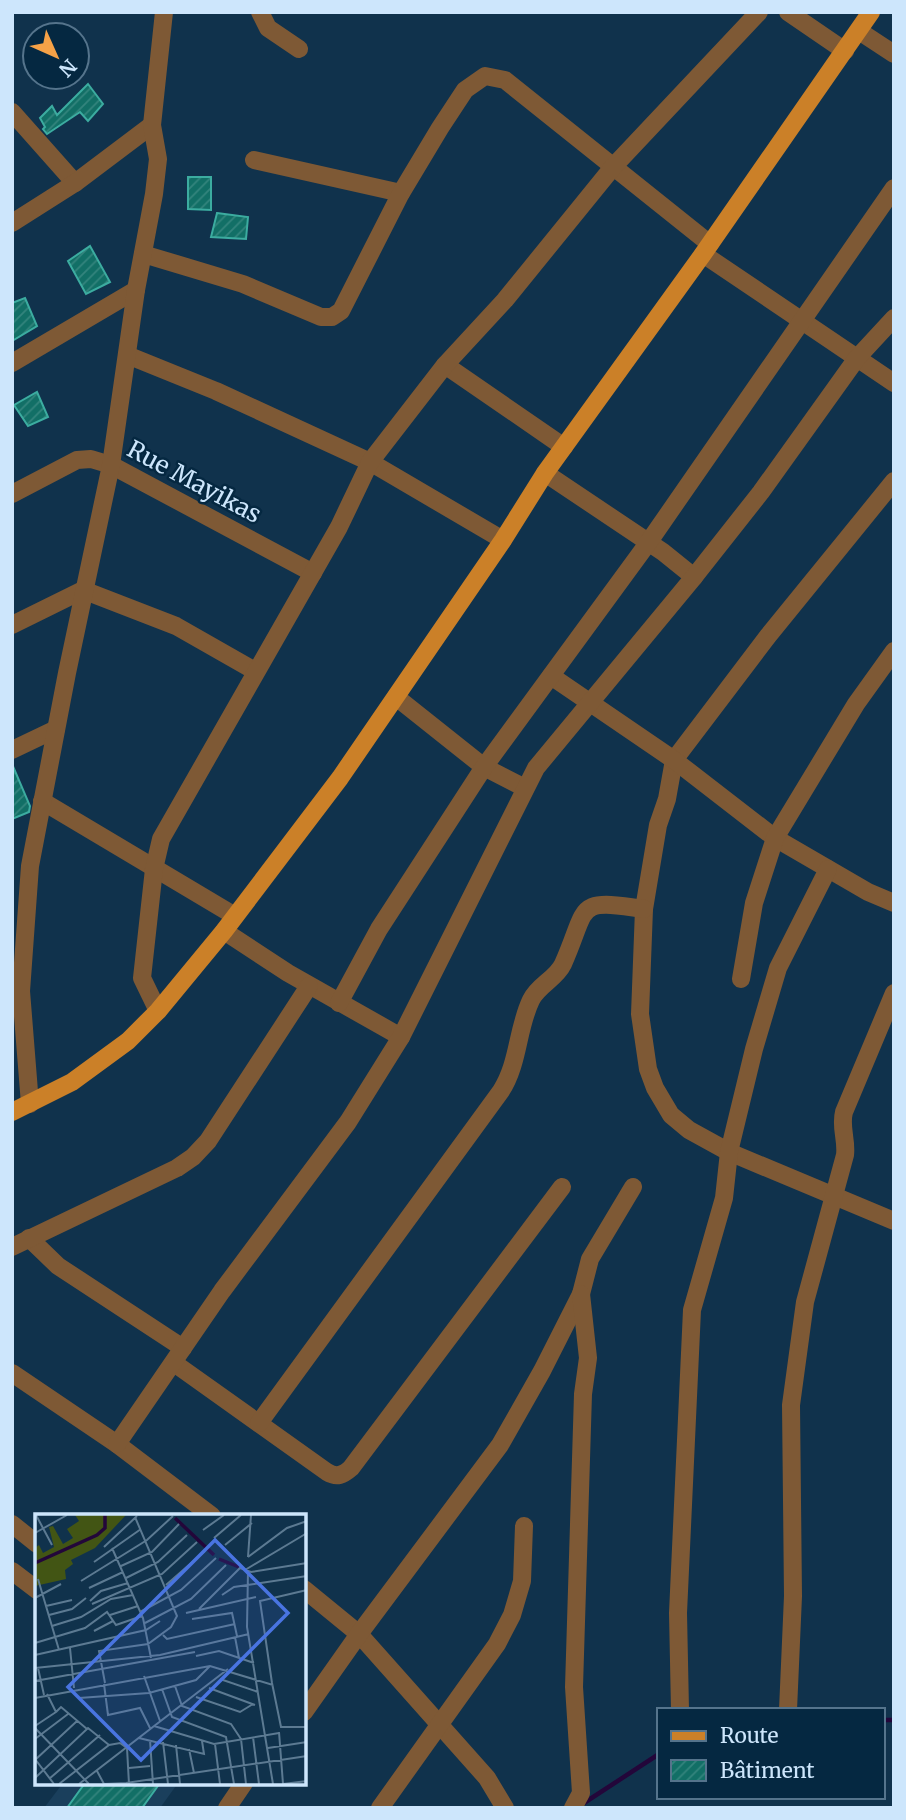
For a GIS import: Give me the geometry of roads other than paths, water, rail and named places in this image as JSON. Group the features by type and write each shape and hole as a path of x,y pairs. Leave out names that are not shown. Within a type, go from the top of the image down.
{"main road":[{"path":"12,1112 72,1082 128,1041 158,1011 229,923 340,778 503,540 545,473 707,249 871,12"}],"street":[{"path":"30,1104 17,993 30,866 83,590 111,465 136,290 154,194 158,159 152,125 164,12"},
{"path":"260,12 268,27 299,49"},
{"path":"158,1011 142,978 161,839 313,573 369,462 445,365 505,300 614,167 759,12"},
{"path":"789,12 845,51"},
{"path":"859,31 894,54"},
{"path":"142,254 243,284 321,317 332,317 341,311 401,193 465,90 485,76 505,80 614,167 707,249 802,320 894,383"},
{"path":"12,112 75,183"},
{"path":"12,223 75,183 152,125"},
{"path":"254,160 401,193"},
{"path":"339,1003 379,929 484,767 648,542 894,188"},
{"path":"12,363 136,290"},
{"path":"117,1444 222,1291 348,1122 401,1037 536,768 694,577 761,492 857,358 894,317"},
{"path":"127,355 216,391 369,462 503,540"},
{"path":"445,365 564,447"},
{"name":"Rue Mayikas","path":"12,494 77,460 91,459 111,465 313,573"},
{"path":"545,473 648,542 694,577"},
{"path":"894,481 768,636 674,760 667,799 658,825 644,909 640,1014 648,1069 655,1088 671,1115 689,1130 729,1152 894,1221"},
{"path":"12,625 83,590 176,626 255,671"},
{"path":"741,979 754,903 775,838 856,704 894,651"},
{"path":"551,676 674,760 775,838 868,892 892,897"},
{"path":"396,697 484,767 525,788"},
{"path":"12,750 56,729"},
{"path":"42,801 155,869 309,986 401,1037"},
{"path":"12,875 30,866"},
{"path":"680,1708 678,1613 692,1310 724,1198 729,1152 754,1049 778,968 828,869"},
{"path":"259,1423 458,1154 509,1079 532,996 562,967 578,922 586,911 604,903 644,909"},
{"path":"12,1247 177,1168 193,1157 208,1141 309,986"},
{"path":"788,1708 793,1596 791,1405 805,1302 846,1147 842,1125 844,1112 894,993"},
{"path":"29,1238 58,1266 178,1356 259,1423 333,1476 338,1476 351,1468 562,1187"},
{"path":"306,1709 500,1445 542,1371 580,1294 590,1259 633,1187"},
{"path":"573,1808 581,1793 574,1687 583,1394 588,1358 580,1294"},
{"path":"12,1374 117,1444 209,1514"},
{"path":"12,1524 35,1542"},
{"path":"380,1808 497,1644 512,1615 522,1581 524,1526"},
{"path":"12,1571 35,1588"},
{"path":"306,1590 359,1634 487,1778 505,1808"},
{"path":"227,1808 243,1785"}],"waterway":[{"path":"885,1720 894,1720"},
{"path":"584,1803 657,1755"}]}
